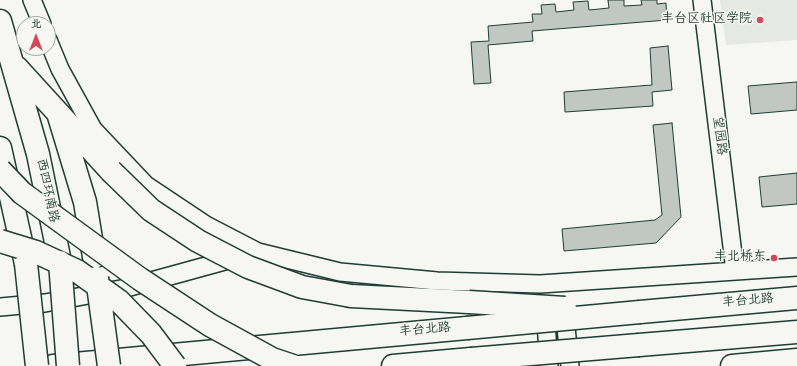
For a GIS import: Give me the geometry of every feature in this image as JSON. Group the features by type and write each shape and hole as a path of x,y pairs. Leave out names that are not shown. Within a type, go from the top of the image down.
{"highway":[{"name":"西四环南路","path":"0,21 38,154 60,262 68,366"},
{"path":"13,64 111,171 151,210 204,244 248,267 302,287 351,296 640,312"},
{"path":"58,113 85,202 109,366"},
{"path":"0,148 26,264 37,366"},
{"path":"0,170 22,193 140,279 210,325 272,359 293,366"},
{"path":"0,241 36,252 77,271 119,301 151,334 175,366"},
{"name":"丰台北路","path":"53,366 797,298"},
{"path":"393,366 797,332"},
{"path":"732,366 797,360"}],"street":[{"path":"32,0 39,16"},
{"name":"望园路","path":"702,0 735,271"},
{"path":"55,56 60,69 93,129 146,185 206,225 258,252 340,272 437,281 540,284 567,284 797,267"},
{"path":"0,307 46,303 126,288 258,252"},
{"path":"540,284 544,298 549,366"},
{"path":"567,284 563,303 570,366"}],"shaded area":[{"name":"丰台区社区学院","path":"720,0 797,0 797,40 726,45"}],"building":[{"path":"608,0 624,0 624,6 642,5 641,0 657,0 657,4 666,3 667,20 532,31 533,41 488,45 491,83 474,84 471,42 489,41 488,26 533,22 532,14 542,14 541,5 555,4 556,12 574,10 573,2 588,1 589,10 609,8"},
{"path":"668,46 672,90 652,92 653,106 565,112 564,92 652,85 650,48"},
{"path":"797,82 797,110 751,114 748,86"},
{"path":"672,123 681,217 656,243 564,251 562,229 655,220 662,215 653,125"},
{"path":"797,173 797,204 762,207 759,177"}],"place":[{"name":"丰台区社区学院","path":"760,20"},
{"name":"丰北桥东","path":"774,258"}]}
